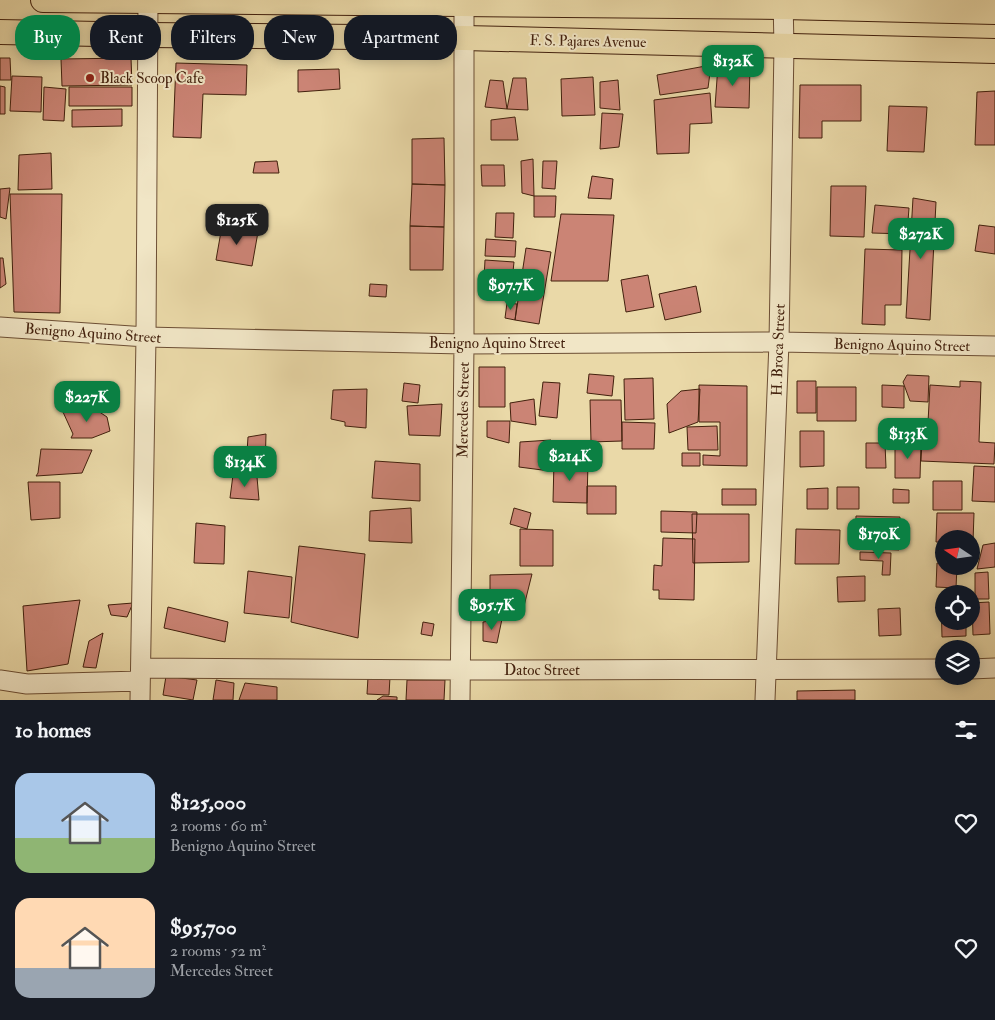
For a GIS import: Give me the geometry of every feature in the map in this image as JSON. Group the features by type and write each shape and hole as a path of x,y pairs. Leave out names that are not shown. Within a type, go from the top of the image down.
{"main road":[{"path":"43,0 783,3 995,12"},
{"name":"F. S. Pajares Avenue","path":"0,32 90,34"},
{"name":"F. S. Pajares Avenue","path":"161,35 464,38 995,51"}],"street":[{"path":"148,0 148,15"},
{"name":"Mercedes Street","path":"460,700 464,344 464,2"},
{"name":"H. Broca Street","path":"766,700 779,342 784,46 783,3"},
{"path":"140,700 146,337 148,60"},
{"name":"Benigno Aquino Street","path":"0,327 146,337 464,344 779,342 995,346"},
{"path":"980,669 995,668"},
{"name":"Datoc Street","path":"0,680 27,684 141,675 460,670 935,669"}],"building":[{"path":"0,58 10,58 11,80 0,80"},
{"path":"61,60 131,60 132,85 62,86"},
{"path":"176,63 247,65 246,95 203,94 201,138 173,137"},
{"path":"711,65 708,88 660,95 657,75"},
{"path":"718,65 750,66 749,108 715,107"},
{"path":"339,69 340,89 298,92 298,70"},
{"path":"12,76 42,77 41,112 10,111"},
{"path":"593,77 595,115 562,116 561,79"},
{"path":"513,78 526,78 528,110 507,109"},
{"path":"490,80 503,81 507,109 485,107"},
{"path":"618,80 620,110 600,108 600,82"},
{"path":"800,85 861,85 861,121 822,121 822,138 799,138"},
{"path":"0,86 5,87 5,114 0,114"},
{"path":"44,87 66,89 64,121 43,120"},
{"path":"69,87 132,87 132,106 69,106"},
{"path":"995,91 995,145 975,145 977,92"},
{"path":"710,93 712,123 690,124 689,153 657,154 654,100"},
{"path":"889,106 927,107 924,152 887,151"},
{"path":"122,109 122,126 72,127 72,110"},
{"path":"602,113 623,114 619,147 600,149"},
{"path":"515,117 518,140 491,140 491,120"},
{"path":"444,138 445,185 412,184 412,139"},
{"path":"51,153 52,189 18,190 19,155"},
{"path":"533,159 534,196 522,193 521,161"},
{"path":"277,161 279,173 253,173 255,162"},
{"path":"543,161 557,161 555,189 542,188"},
{"path":"481,165 504,165 505,186 482,186"},
{"path":"592,176 613,179 611,199 588,198"},
{"path":"412,184 445,185 444,227 410,226"},
{"path":"831,186 866,186 864,237 830,236"},
{"path":"10,188 6,219 0,217 0,189"},
{"path":"10,194 62,194 60,313 14,312"},
{"path":"534,196 556,196 555,217 534,217"},
{"path":"913,198 936,202 930,320 906,318"},
{"path":"875,205 909,208 907,234 872,233"},
{"path":"496,213 514,213 513,238 495,237"},
{"path":"561,214 614,215 608,281 551,281"},
{"path":"979,225 995,227 995,254 975,251"},
{"path":"222,226 258,232 252,266 216,260"},
{"path":"410,226 444,227 443,270 410,270"},
{"path":"486,239 516,241 515,257 485,256"},
{"path":"526,248 551,252 539,324 515,320"},
{"path":"865,249 902,250 901,305 885,305 885,325 862,324"},
{"path":"0,258 3,258 6,284 0,288"},
{"path":"485,260 514,262 512,281 484,279"},
{"path":"648,275 654,307 626,312 621,280"},
{"path":"370,284 387,285 386,297 369,296"},
{"path":"696,286 701,312 665,320 659,294"},
{"path":"507,303 517,304 515,320 505,318"},
{"path":"479,367 505,367 505,407 479,407"},
{"path":"589,374 614,376 612,396 587,393"},
{"path":"907,375 929,376 928,402 910,401 903,382"},
{"path":"653,378 654,419 625,420 624,379"},
{"path":"797,381 816,381 816,413 797,413"},
{"path":"960,381 981,382 979,442 995,443 994,464 921,461 922,442 927,441 930,385 960,387"},
{"path":"543,382 560,383 557,418 539,416"},
{"path":"404,383 420,385 418,403 402,401"},
{"path":"699,385 747,386 747,466 703,465 703,455 720,456 720,422 699,422"},
{"path":"882,385 904,386 904,408 882,407"},
{"path":"817,387 856,387 856,421 817,421"},
{"path":"367,389 366,428 345,426 345,422 331,419 333,390"},
{"path":"700,389 698,422 669,433 667,404 681,391"},
{"path":"534,399 536,425 511,421 510,403"},
{"path":"590,400 621,400 622,441 591,442"},
{"path":"442,404 440,436 409,435 407,406"},
{"path":"95,409 107,417 110,431 92,438 71,438 73,434 63,412"},
{"path":"487,421 510,421 509,443 487,437"},
{"path":"622,422 655,423 654,449 622,449"},
{"path":"717,426 718,450 688,450 687,427"},
{"path":"800,431 824,431 824,466 800,467"},
{"path":"266,434 265,470 246,468 248,437"},
{"path":"551,440 550,471 519,467 520,442"},
{"path":"895,442 921,442 920,478 895,478"},
{"path":"866,443 885,443 886,468 866,468"},
{"path":"41,449 92,450 82,473 36,476"},
{"path":"682,453 700,453 700,466 682,466"},
{"path":"375,461 420,464 420,501 372,498"},
{"path":"554,461 588,462 587,503 553,502"},
{"path":"974,466 995,467 995,502 972,501"},
{"path":"233,475 257,477 259,500 230,498"},
{"path":"933,481 962,481 962,510 933,510"},
{"path":"28,482 60,482 60,518 31,520"},
{"path":"587,486 616,486 616,514 587,514"},
{"path":"837,487 859,487 859,509 837,509"},
{"path":"828,488 828,509 807,509 807,489"},
{"path":"722,489 756,489 756,505 722,505"},
{"path":"893,489 909,490 909,503 893,503"},
{"path":"411,508 412,543 369,541 370,511"},
{"path":"514,508 531,513 527,529 510,524"},
{"path":"661,511 697,512 696,533 661,532"},
{"path":"937,513 974,513 973,530 936,530"},
{"path":"692,514 749,514 749,562 693,563"},
{"path":"856,516 900,517 899,550 855,548"},
{"path":"196,523 225,526 224,564 194,563"},
{"path":"520,529 553,530 553,566 520,566"},
{"path":"796,529 840,530 839,564 795,564"},
{"path":"663,538 695,539 694,600 659,599 659,590 653,590 654,565 662,566"},
{"path":"995,543 995,567 980,569 983,545"},
{"path":"299,546 365,554 358,638 291,622"},
{"path":"860,552 891,553 890,575 882,575 883,561 860,560"},
{"path":"248,571 292,577 289,618 244,613"},
{"path":"988,572 989,599 980,599 980,585 975,585 975,575 980,575 980,573"},
{"path":"532,574 524,606 490,603 490,575"},
{"path":"936,575 957,575 956,585 936,585"},
{"path":"865,576 865,601 838,602 837,577"},
{"path":"80,600 68,664 27,671 23,606"},
{"path":"989,602 990,634 973,635 973,630 980,630 980,603"},
{"path":"133,603 127,617 111,615 108,605"},
{"path":"168,607 228,622 225,642 164,628"},
{"path":"900,608 901,635 879,636 878,609"},
{"path":"502,619 497,643 483,641 483,622"},
{"path":"423,622 434,624 432,636 421,634"},
{"path":"942,630 966,630 966,636 942,637"},
{"path":"103,633 96,668 83,667 89,641"},
{"path":"166,676 197,680 193,700 163,695"},
{"path":"368,677 390,677 389,695 367,694"},
{"path":"216,680 234,683 233,700 213,700"},
{"path":"407,680 445,680 444,700 406,700"},
{"path":"245,683 277,687 277,700 239,700"},
{"path":"855,690 855,700 797,700 797,691"},
{"path":"383,696 397,697 397,700 377,700"}],"place":[{"name":"Black Scoop Cafe","path":"90,78"}]}
